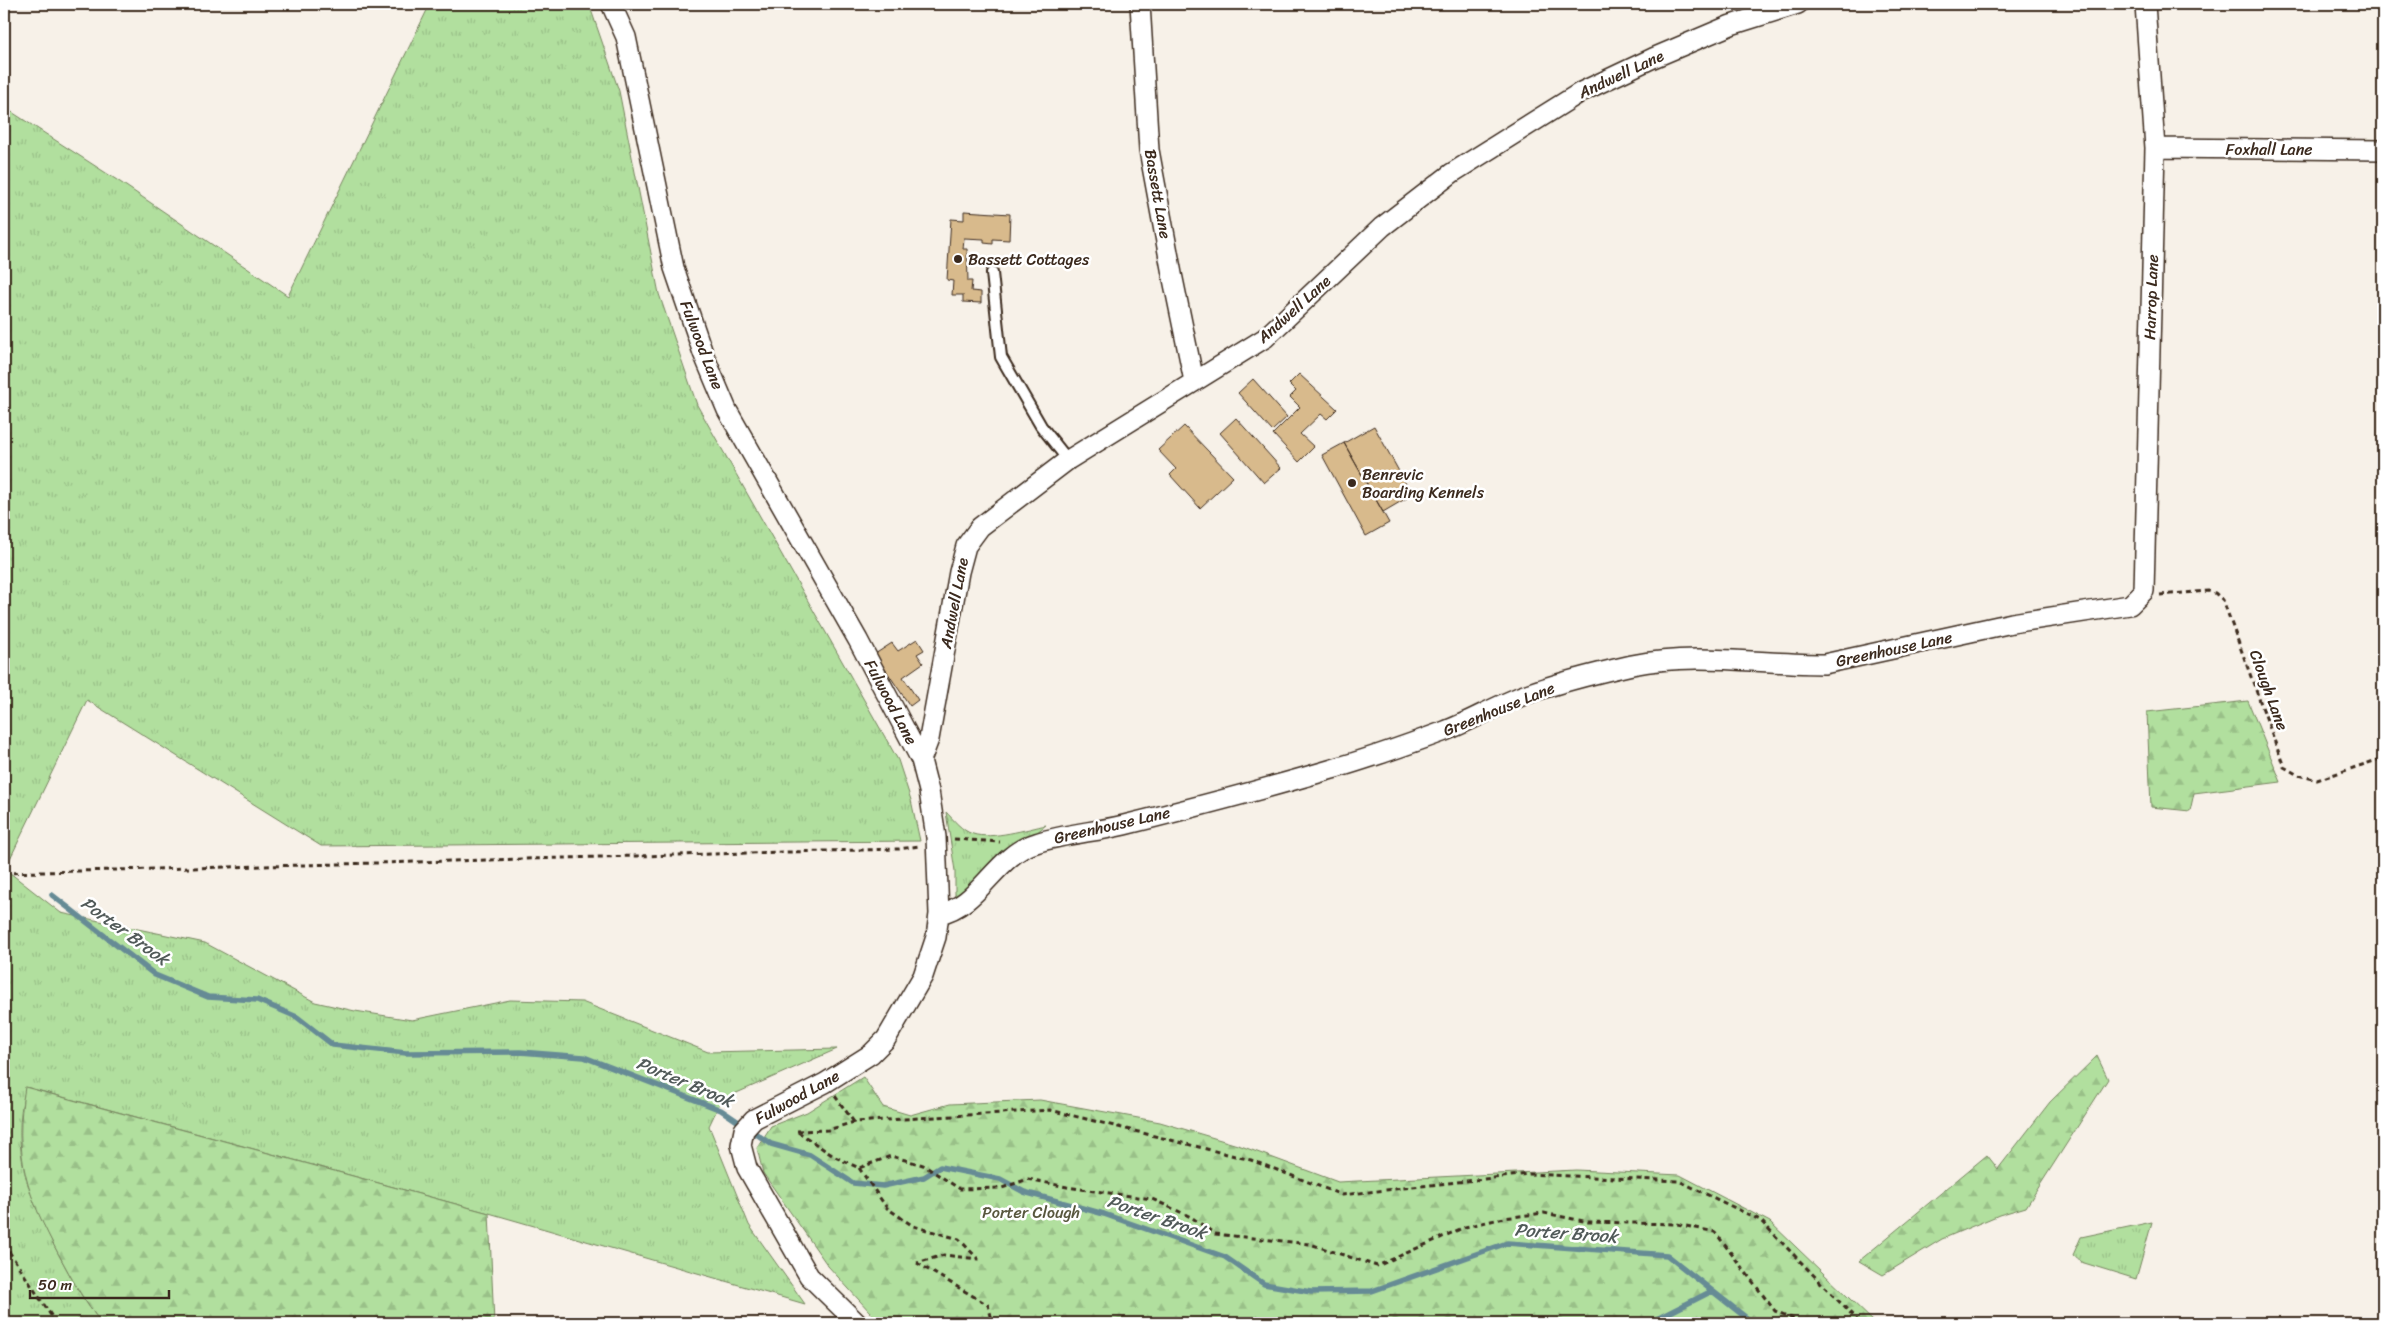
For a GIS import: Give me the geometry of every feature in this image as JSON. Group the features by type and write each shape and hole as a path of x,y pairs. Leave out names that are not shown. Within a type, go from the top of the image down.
{"street":[{"name":"Fulwood Lane","path":"611,4 626,37 674,268 704,353 727,410 858,640 921,760 929,791 936,837 939,914 936,937 923,976 886,1039 871,1054 825,1083 754,1119 744,1130 741,1145 747,1168 809,1276 857,1323"},
{"name":"Bassett Lane","path":"1140,4 1149,150 1194,381"},
{"name":"Andwell Lane","path":"921,760 929,739 959,572 966,546 980,527 1068,460 1265,338 1382,227 1452,173 1512,133 1581,92 1653,58 1731,25 1798,4"},
{"name":"Harrop Lane","path":"2144,591 2155,148 2145,4"},
{"name":"Foxhall Lane","path":"2155,148 2383,150"},
{"name":"Greenhouse Lane","path":"939,914 953,910 963,903 1004,861 1037,842 1122,826 1331,770 1446,730 1527,694 1590,676 1633,665 1678,659 1744,659 1796,664 1824,664 2012,623 2130,605 2144,591"}],"lane":[{"path":"992,273 1002,357 1041,426 1068,460"}],"path":[{"name":"Clough Lane","path":"2144,591 2156,595 2208,590 2223,600 2284,768 2317,780 2383,758"},
{"path":"4,873 899,849 920,846 936,837 1007,842"},
{"path":"825,1083 854,1122"},
{"path":"993,1323 988,1305 917,1263 944,1255 978,1259 959,1239 913,1226 887,1208 859,1168 835,1157 797,1131 828,1130 854,1122 1050,1110 1251,1160 1342,1195 1529,1174 1679,1181 1760,1220 1860,1323"},
{"path":"859,1168 891,1156 923,1165 940,1178 960,1189 1002,1188 1028,1179 1067,1187 1152,1199 1191,1217 1215,1234 1310,1244 1377,1266 1465,1227 1504,1218 1544,1213 1588,1222 1677,1224 1715,1232 1774,1311 1803,1323"},
{"path":"4,1244 56,1323"}],"green space":[{"path":"430,4 589,4 619,91 659,294 697,405 898,760 911,800 920,841 321,846 87,700 5,869 61,913 205,943 315,1002 355,1011 412,1020 510,1000 582,1002 708,1052 837,1049 732,1095 719,1105 709,1126 749,1225 805,1304 489,1213 26,1087 21,1110 20,1133 21,1154 31,1195 39,1215 69,1273 84,1299 102,1323 4,1323 4,107 120,182 288,296"},
{"path":"2248,701 2281,782 2194,793 2190,811 2151,807 2147,712"},
{"path":"946,812 965,830 981,836 1010,833 1046,825 955,898 955,871"},
{"path":"2097,1056 2108,1079 2026,1207 1999,1215 1942,1239 1883,1275 1859,1261 1987,1155 1998,1169 2050,1102"},
{"name":"Porter Clough","path":"863,1077 883,1107 910,1115 950,1104 1040,1100 1160,1122 1241,1146 1338,1182 1576,1170 1680,1175 1770,1222 1875,1323 880,1323 828,1266 763,1173 757,1148 771,1126 807,1112"},
{"path":"25,1087 489,1213 494,1323 102,1323 84,1299 69,1273 38,1213 31,1194 22,1155 21,1134"},
{"path":"2152,1222 2136,1279 2081,1262 2073,1255 2081,1237"}],"building":[{"name":"Bassett Cottages","path":"964,211 1010,214 1009,240 993,239 993,244 984,243 984,239 964,238 963,249 967,249 968,281 972,281 971,291 981,292 981,303 963,302 963,295 952,295 953,281 947,280 951,219 964,220"},
{"path":"1299,374 1337,409 1327,419 1321,414 1300,434 1314,447 1299,462 1273,434 1300,407 1290,397 1296,391 1289,384"},
{"path":"1253,379 1287,417 1272,431 1238,393"},
{"path":"1236,418 1281,468 1264,483 1220,433"},
{"path":"1184,426 1233,477 1200,508 1170,475 1176,469 1158,450"},
{"path":"1374,426 1412,495 1383,512 1344,443"},
{"name":"Benrevic Boarding Kennels","path":"1344,443 1389,523 1366,536 1322,455"},
{"path":"917,639 924,650 917,654 923,663 903,677 918,700 910,706 875,654 892,643 898,651"}],"waterway":[{"name":"Porter Brook","path":"52,895 155,975 208,997 257,1000 297,1017 333,1045 406,1053 520,1052 584,1057 721,1110 771,1144 810,1155 853,1183 883,1186 924,1177 940,1167 1000,1179 1024,1192 1104,1214 1225,1257 1264,1284 1311,1292 1372,1291 1507,1243 1667,1255 1749,1320 1757,1323"},
{"path":"1649,1323 1712,1291"}],"place":[{"name":"Bassett Cottages","path":"958,259"},
{"name":"Benrevic Boarding Kennels","path":"1352,483"}]}
